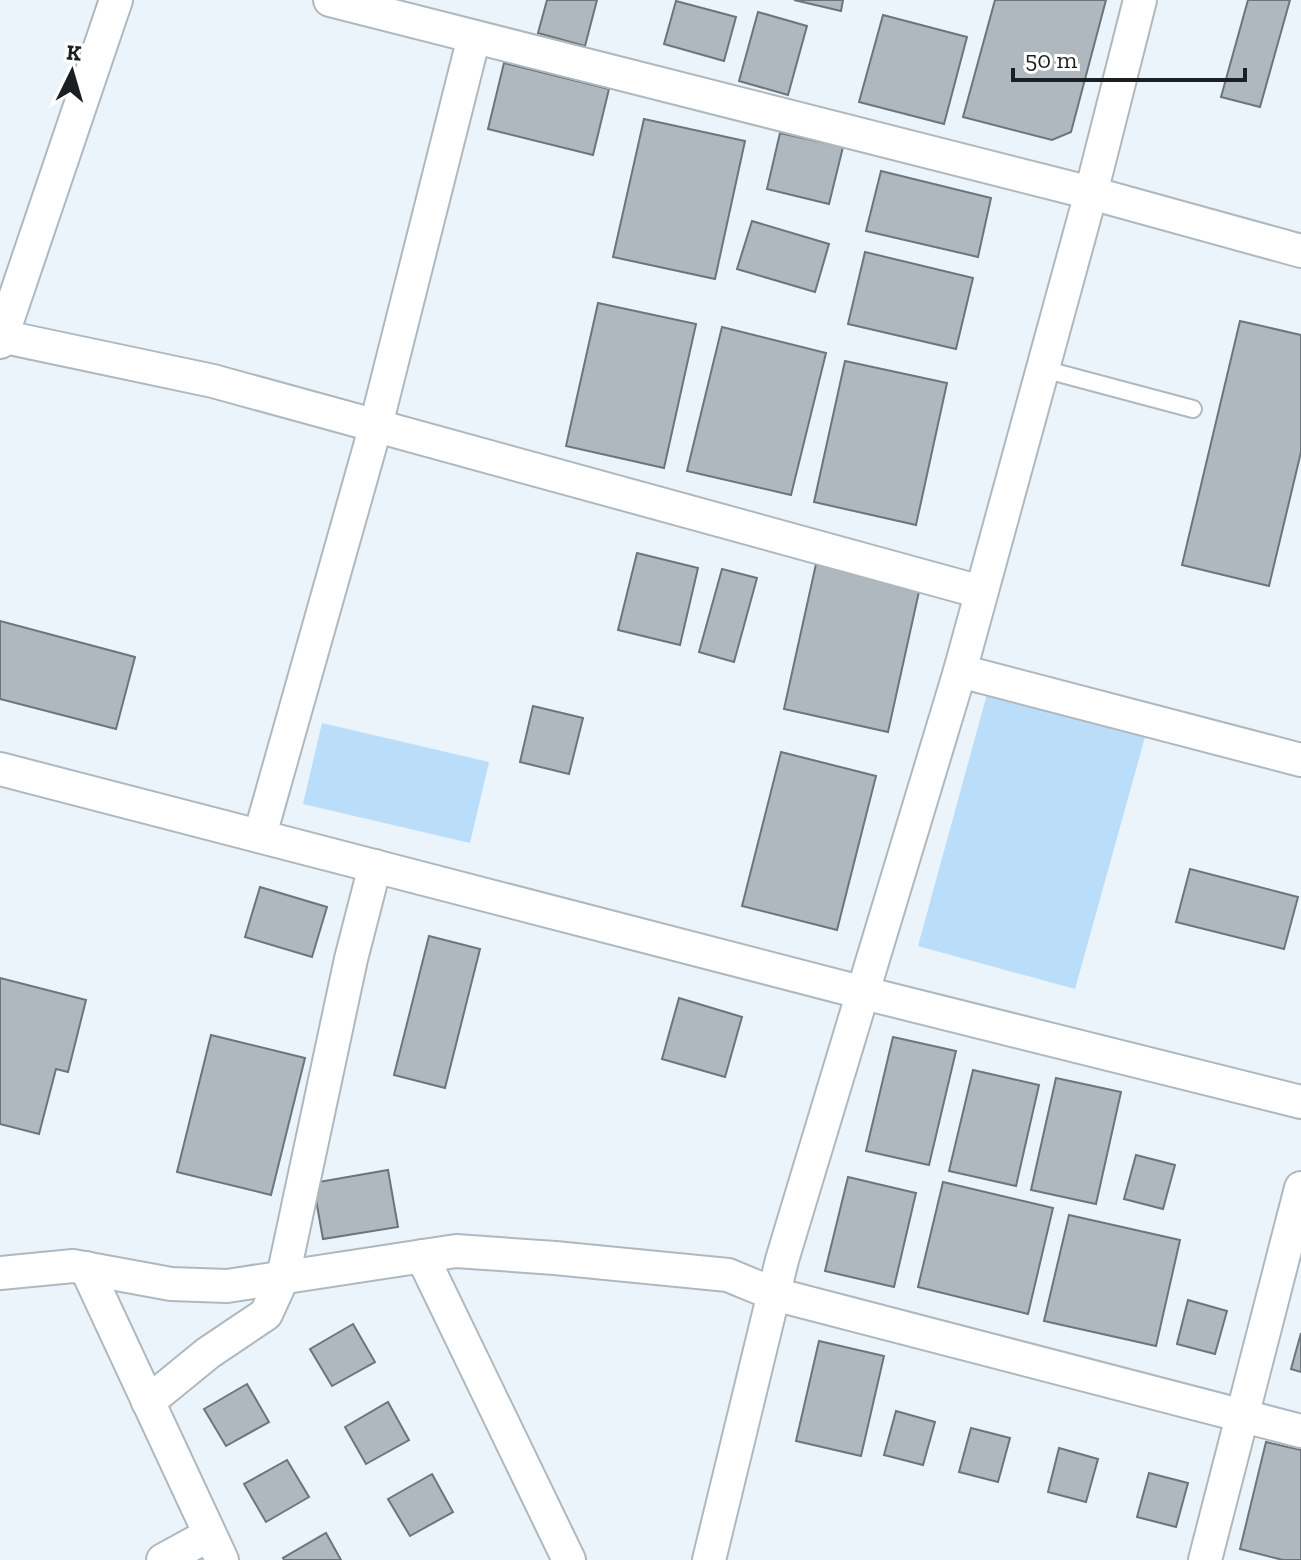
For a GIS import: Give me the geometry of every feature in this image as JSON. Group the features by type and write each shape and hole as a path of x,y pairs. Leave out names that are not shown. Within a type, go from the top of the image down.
{"street":[{"path":"116,0 1,338 213,381 981,592"},
{"path":"330,0 374,5 474,37 1091,193 1301,251"},
{"path":"709,1560 774,1294 960,671 1091,193 1140,0"},
{"path":"260,835 376,425 474,37"},
{"path":"960,671 1301,760"},
{"path":"0,769 864,993 1301,1102"},
{"path":"148,1402 208,1353 266,1314 283,1277 347,975 375,866"},
{"path":"1205,1560 1301,1188"},
{"path":"0,1273 73,1266 171,1284 227,1286 456,1251 728,1275 774,1294 1301,1431"},
{"path":"422,1256 569,1560"},
{"path":"86,1268 215,1548 163,1560"}],"lane":[{"path":"1043,369 1193,409"}],"shaded area":[{"path":"987,694 1145,737 1075,989 918,946"},
{"path":"322,723 489,762 470,843 303,804"}],"building":[{"path":"547,0 597,0 585,46 538,33"},
{"path":"794,0 843,0 841,11"},
{"path":"995,0 1106,0 1071,132 1052,140 963,117"},
{"path":"1248,0 1290,0 1260,107 1221,97"},
{"path":"676,1 736,17 724,61 664,44"},
{"path":"758,12 807,26 788,95 739,81"},
{"path":"883,15 967,37 944,124 859,102"},
{"path":"504,63 609,89 593,155 488,129"},
{"path":"644,119 745,141 715,279 613,257"},
{"path":"780,133 843,147 829,204 767,189"},
{"path":"881,171 991,198 978,257 866,231"},
{"path":"752,221 829,244 815,292 737,269"},
{"path":"865,252 973,278 956,349 848,324"},
{"path":"598,303 696,324 664,468 566,446"},
{"path":"1240,321 1301,335 1301,452 1269,586 1182,565"},
{"path":"722,327 826,353 791,495 687,471"},
{"path":"845,361 947,383 916,525 814,502"},
{"path":"637,553 698,568 680,645 618,630"},
{"path":"816,564 920,587 888,732 784,709"},
{"path":"722,569 757,578 734,662 699,652"},
{"path":"0,621 135,657 116,729 0,699"},
{"path":"533,706 583,718 569,774 520,762"},
{"path":"781,752 876,776 837,930 742,906"},
{"path":"1190,869 1298,897 1284,949 1176,922"},
{"path":"260,887 327,907 312,957 245,937"},
{"path":"429,936 480,949 445,1088 394,1075"},
{"path":"0,978 86,1000 68,1072 56,1069 39,1134 0,1124"},
{"path":"679,998 742,1017 725,1077 662,1059"},
{"path":"211,1035 305,1058 271,1195 177,1172"},
{"path":"893,1037 956,1051 929,1165 866,1151"},
{"path":"973,1070 1039,1085 1016,1186 949,1171"},
{"path":"1056,1078 1121,1092 1096,1204 1031,1190"},
{"path":"1136,1155 1175,1165 1163,1209 1124,1199"},
{"path":"388,1170 398,1227 323,1239 313,1183"},
{"path":"848,1177 916,1193 894,1287 825,1271"},
{"path":"943,1182 1053,1208 1028,1314 918,1287"},
{"path":"1069,1215 1180,1240 1156,1346 1044,1321"},
{"path":"1188,1300 1227,1311 1215,1354 1177,1344"},
{"path":"353,1324 375,1362 332,1386 310,1349"},
{"path":"1301,1333 1301,1372 1291,1369"},
{"path":"819,1341 884,1356 861,1456 796,1441"},
{"path":"247,1384 269,1422 226,1446 204,1409"},
{"path":"388,1402 409,1440 366,1464 345,1427"},
{"path":"896,1411 935,1422 923,1465 884,1455"},
{"path":"971,1428 1010,1438 998,1482 959,1472"},
{"path":"1266,1442 1301,1450 1301,1560 1283,1560 1240,1549"},
{"path":"1059,1448 1098,1459 1086,1502 1048,1492"},
{"path":"287,1460 309,1497 266,1522 244,1484"},
{"path":"1149,1473 1188,1483 1176,1527 1137,1517"},
{"path":"432,1474 453,1512 410,1536 388,1499"},
{"path":"326,1533 341,1560 284,1560 283,1558"}]}
